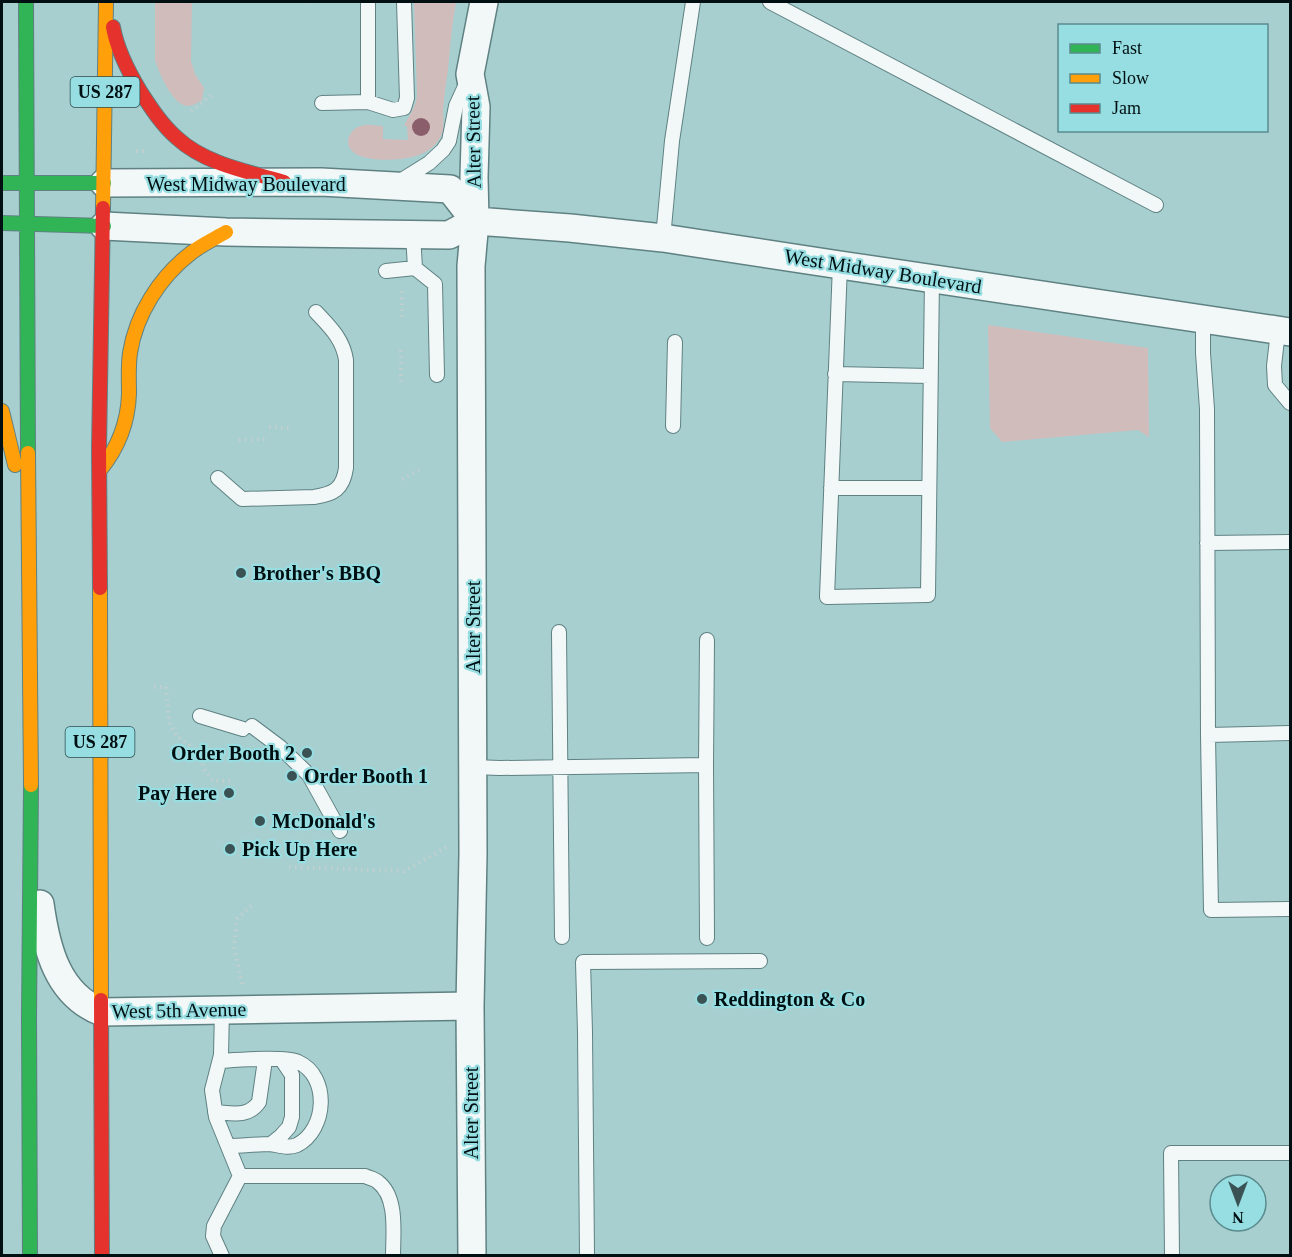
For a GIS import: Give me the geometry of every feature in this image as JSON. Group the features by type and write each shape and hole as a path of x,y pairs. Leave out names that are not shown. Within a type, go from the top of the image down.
{"main road":[{"path":"26,2 31,821 30,1256"},
{"path":"107,2 117,45 141,90 169,130 187,147 208,158 284,182"},
{"name":"US 287","path":"102,1256 99,472 107,2"},
{"name":"West Midway Boulevard","path":"2,183 104,183"},
{"path":"2,223 104,226"},
{"path":"99,472 123,433 128,409 130,353 138,325 159,286 175,267 226,232"},
{"path":"2,411 28,538"}],"street":[{"name":"Alter Street","path":"472,1256 471,266 475,221 477,107 470,74 484,2"},
{"name":"West Midway Boulevard","path":"104,183 321,182 450,189 475,221 663,238 1284,331"},
{"path":"104,226 226,232 449,235 475,221"},
{"name":"West 5th Avenue","path":"31,821 47,944 56,968 67,986 89,1007 102,1012 470,1006"}],"lane":[{"path":"368,2 368,102"},
{"path":"322,103 368,102 393,110 404,108 407,98 404,2"},
{"path":"663,238 672,141 693,2"},
{"path":"770,2 1156,205"},
{"path":"392,186 429,163 443,150 449,141 456,106 470,74"},
{"path":"414,234 414,268"},
{"path":"840,266 827,597 928,595 932,278"},
{"path":"386,271 414,268 435,284 437,375"},
{"path":"218,478 242,499 314,497 326,495 340,486 346,468 346,360 335,332 316,312"},
{"path":"1203,319 1207,409 1211,910 1290,909"},
{"path":"1284,331 1274,366 1275,385 1290,403"},
{"path":"673,426 675,342"},
{"path":"835,374 930,376"},
{"path":"831,488 929,488"},
{"path":"1207,543 1290,542"},
{"path":"559,632 562,937"},
{"path":"707,640 707,938"},
{"path":"201,716 247,727 280,747 309,775 340,831"},
{"path":"1208,735 1290,733"},
{"path":"473,767 706,765"},
{"path":"587,1256 583,962 760,961"},
{"path":"222,1256 213,1236 214,1226 240,1176 216,1117 212,1090 235,1009"},
{"path":"220,1061 292,1059 309,1068 320,1092 321,1106 314,1129 296,1146 284,1147 271,1144 228,1146"},
{"path":"215,1112 248,1113 255,1108 259,1102 265,1060"},
{"path":"271,1144 289,1127 292,1117 292,1075 282,1060"},
{"path":"1172,1256 1171,1153 1290,1153"},
{"path":"240,1176 365,1176 378,1181 391,1202 393,1256"}],"path":[{"path":"306,2 311,2"},
{"path":"184,117 214,93"},
{"path":"136,151 149,151"},
{"path":"402,293 402,317"},
{"path":"401,350 401,382"},
{"path":"269,427 293,428"},
{"path":"239,440 269,439"},
{"path":"402,479 418,470"},
{"path":"154,687 166,687 169,722 177,736 197,751 205,770 213,781 232,781"},
{"path":"289,867 404,871 445,846 473,854"},
{"path":"235,1009 234,947 237,919 252,905"}],"shaded area":[{"path":"155,2 192,2 191,61 195,74 204,88 202,100 192,105 182,105 177,101 167,88 157,66 155,60"},
{"path":"414,2 456,2 442,133 430,149 412,157 381,160 363,157 351,150 348,141 351,133 359,126 383,126 383,139 408,140 407,126 404,126 414,108 417,95"},
{"path":"988,325 1148,348 1149,437 1138,430 1002,442 990,428"}],"traffic: fast":[{"path":"26,2 28,453"},
{"path":"2,183 104,183"},
{"path":"2,223 104,226"},
{"path":"30,1256 31,785"}],"traffic: slow":[{"path":"103,208 106,2"},
{"path":"100,470 117,444 124,425 128,405 130,353 133,338 151,297 169,273 191,253 226,232"},
{"path":"2,411 15,465"},
{"path":"28,453 31,785"},
{"path":"100,588 101,1000"}],"traffic: jam":[{"path":"113,27 127,68 157,116 177,138 188,147 214,161 284,182"},
{"path":"100,588 99,449 103,208"},
{"path":"101,1000 102,1256"}],"place":[{"name":"Brother's BBQ","path":"241,573"},
{"name":"Order Booth 2","path":"307,753"},
{"name":"Order Booth 1","path":"292,776"},
{"name":"Pay Here","path":"229,793"},
{"name":"McDonald's","path":"260,821"},
{"name":"Pick Up Here","path":"230,849"},
{"name":"Reddington & Co","path":"702,999"}]}
